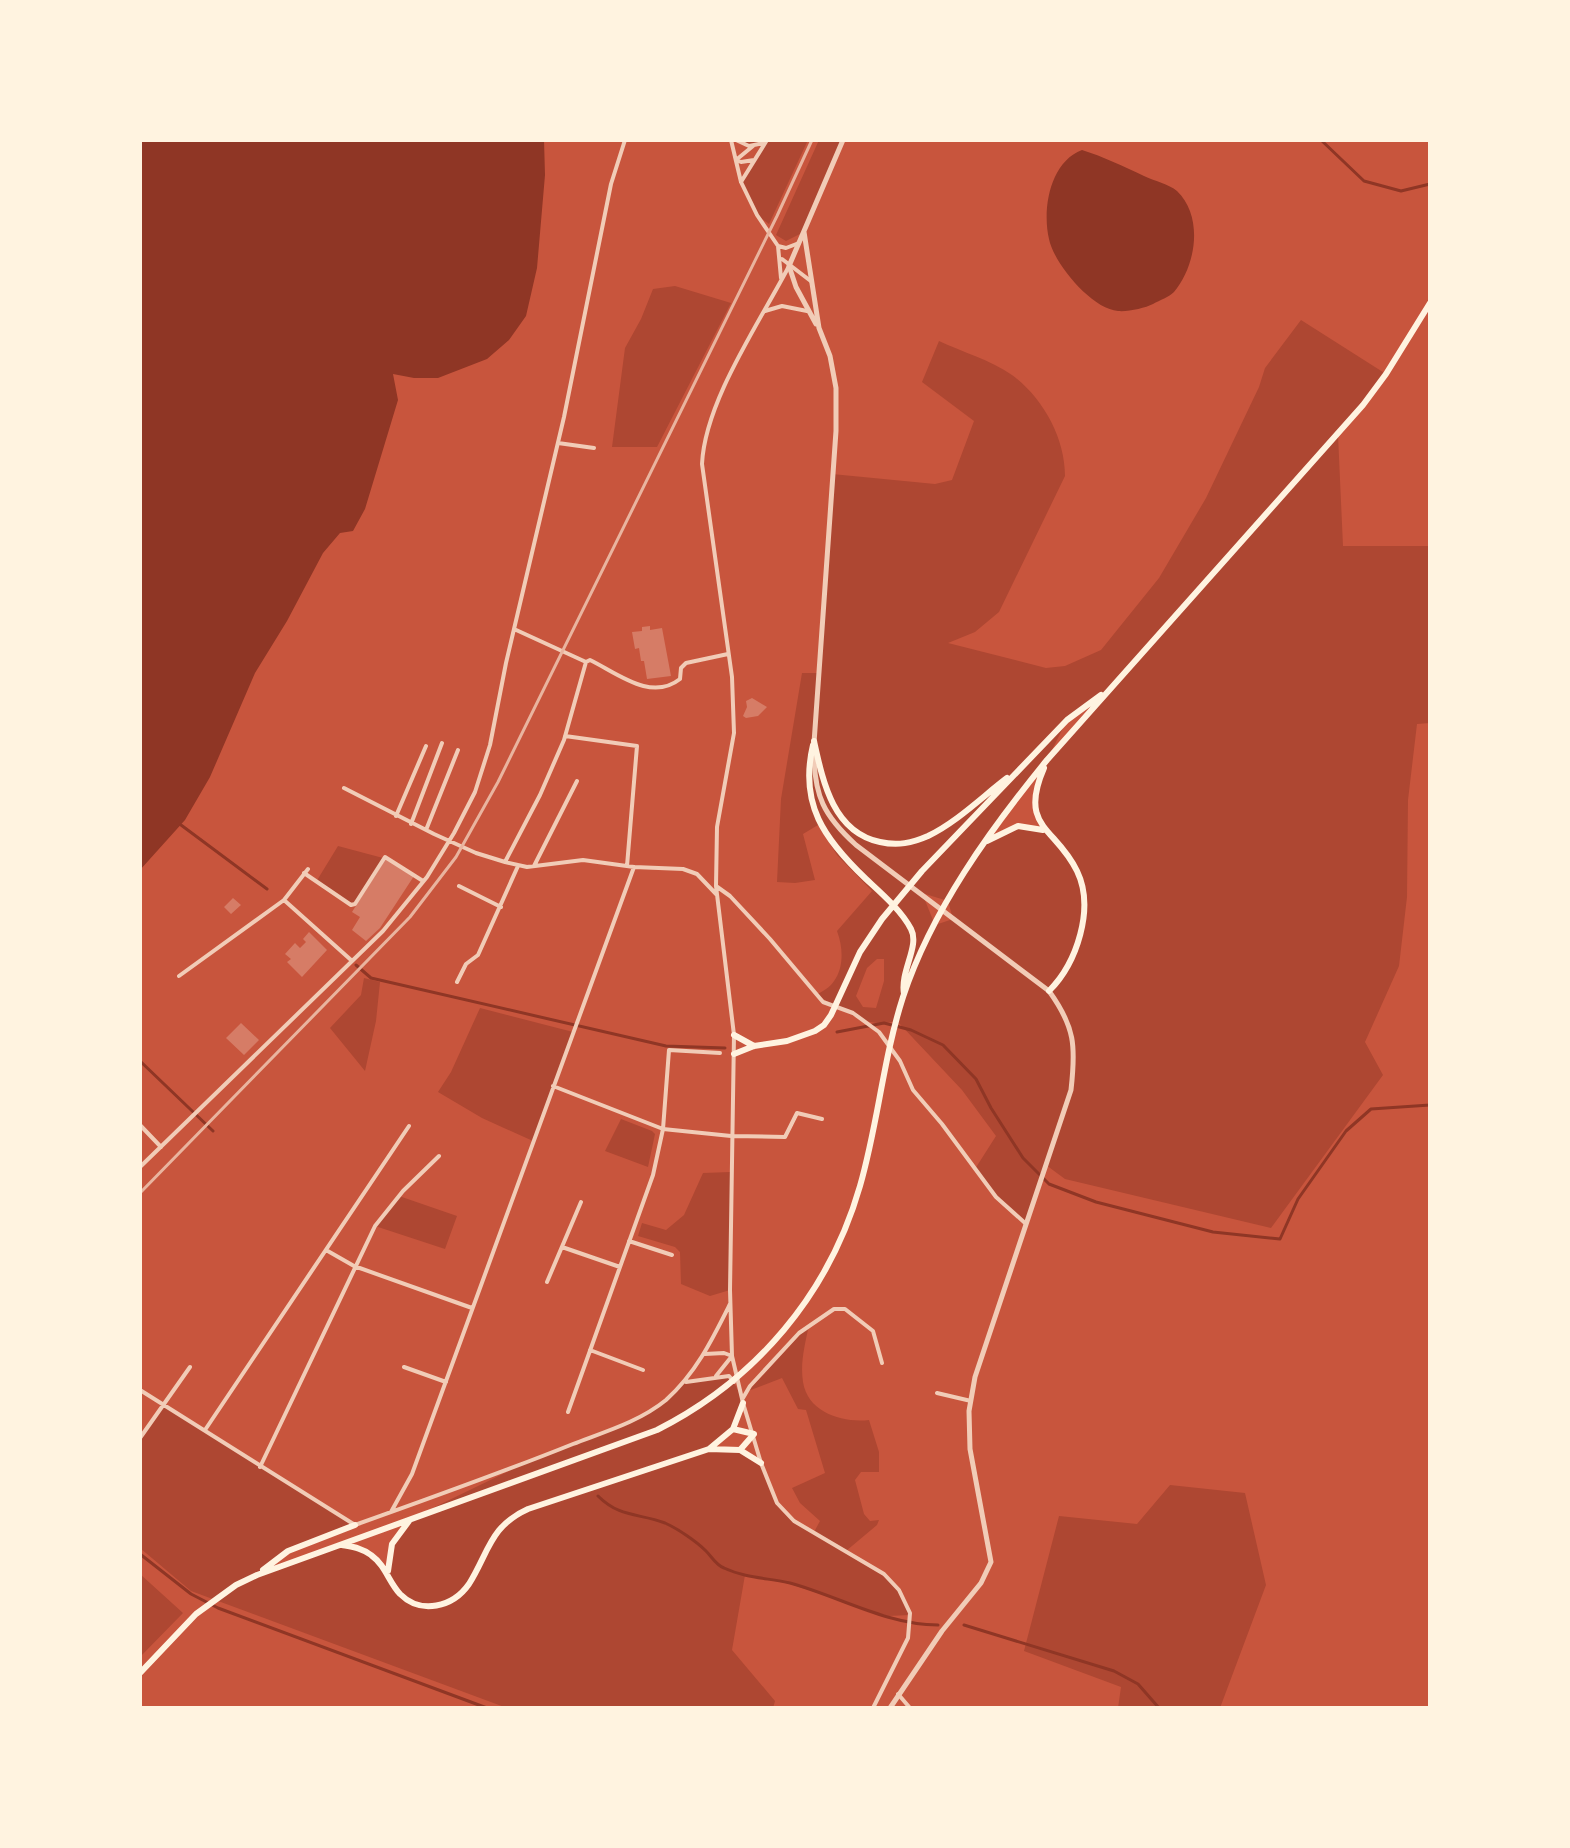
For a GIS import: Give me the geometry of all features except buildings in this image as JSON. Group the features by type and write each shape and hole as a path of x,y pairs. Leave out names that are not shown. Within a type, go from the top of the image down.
{"main road":[{"path":"140,1673 202,1609 236,1585 338,1544 657,1430 691,1412 748,1370 795,1319 825,1272 847,1229 861,1184 904,995 942,913 984,843 1047,760 1363,405 1430,303"},
{"path":"734,1054 754,1046 787,1041 824,1025 860,952 882,919 922,871 1067,720 1111,688"},
{"path":"814,741 827,792 842,818 861,835 900,845 931,834 1022,768"},
{"path":"814,741 807,770 813,808 841,853 913,931 914,945 902,982 904,995"},
{"path":"1047,760 1036,786 1035,801 1044,830 1064,850 1084,890 1083,920 1077,946 1063,977 1049,991"},
{"path":"984,843 1018,826 1044,830"},
{"path":"734,1035 754,1046"},
{"path":"709,1449 733,1429 742,1401"},
{"path":"733,1429 754,1434 740,1450"},
{"path":"338,1544 358,1548 373,1556 388,1571 393,1584 404,1597 425,1606 439,1606 459,1595 467,1586 497,1531 519,1513 709,1449 740,1450 761,1463"},
{"path":"388,1571 392,1544 410,1519"},
{"path":"257,1575 288,1551 355,1525"}],"street":[{"path":"140,1167 383,931 423,881 450,840 475,792 490,745 582,339 611,184 625,140"},
{"path":"734,140 753,146"},
{"path":"734,140 741,182 757,215 778,246 781,280"},
{"path":"843,140 789,266 716,404 703,443 702,464 732,677 734,733 717,827 716,886 734,1035 732,1356 742,1401 777,1503 794,1521 884,1574 899,1590 910,1615 908,1638 873,1708"},
{"path":"736,160 753,146 767,141"},
{"path":"741,182 767,141"},
{"path":"736,160 747,163 755,160"},
{"path":"804,232 819,328 830,356 836,388 836,431 814,741 816,784 826,813 856,845 1049,991 1067,1015 1075,1057 1071,1090 975,1377 971,1401 970,1449 991,1562 981,1583 942,1631 890,1708"},
{"path":"778,246 786,248 799,243"},
{"path":"786,248 789,266 807,311 819,328"},
{"path":"781,258 812,282"},
{"path":"765,311 782,306 807,311"},
{"path":"558,443 594,448"},
{"path":"514,629 586,662 590,660 636,686 674,683 680,679 681,668 686,663 728,654"},
{"path":"505,862 540,795 565,736 586,662"},
{"path":"565,736 637,746 627,866"},
{"path":"411,824 442,743"},
{"path":"396,816 426,746"},
{"path":"426,830 458,750"},
{"path":"534,866 577,781"},
{"path":"344,788 411,824 476,853 518,866 583,860 634,867 683,869 697,874 717,895"},
{"path":"179,976 284,900 306,871 351,905 355,904 385,857 423,881"},
{"path":"457,982 466,964 478,955 518,866"},
{"path":"391,1512 412,1474 634,867"},
{"path":"459,886 501,907"},
{"path":"716,886 746,914 823,1002 853,1013 876,1030 900,1061 913,1090 996,1197 1025,1223"},
{"path":"284,900 351,960"},
{"path":"568,1412 653,1175 663,1129 669,1050 720,1053"},
{"path":"553,1086 663,1129 731,1136 785,1137 797,1113 822,1119"},
{"path":"140,1125 161,1147"},
{"path":"205,1431 409,1126"},
{"path":"260,1467 375,1226 403,1191 439,1156"},
{"path":"547,1282 581,1202"},
{"path":"629,1241 672,1255"},
{"path":"562,1247 620,1267"},
{"path":"326,1250 354,1266 472,1308"},
{"path":"140,1390 355,1525 519,1466 641,1417 684,1382 705,1354 730,1304"},
{"path":"742,1401 750,1386 799,1333 834,1309 845,1309 873,1331 882,1363"},
{"path":"590,1350 643,1370"},
{"path":"705,1354 724,1353 732,1356"},
{"path":"716,1376 732,1356"},
{"path":"140,1438 190,1367"},
{"path":"404,1367 446,1382"},
{"path":"684,1382 729,1376 739,1389"},
{"path":"937,1393 971,1401"},
{"path":"898,1694 910,1708"}],"shaded area":[{"path":"140,140 544,140 545,175 537,268 526,316 509,340 487,359 438,378 393,374 398,400 365,509 353,531 340,533 323,553 255,673 210,777 185,820 140,870"},
{"path":"736,140 808,140 769,224 757,215 741,182 765,143 757,146"},
{"path":"819,140 843,140 804,232 786,241 776,235"},
{"path":"1082,150 1170,186 1186,202 1194,228 1192,255 1182,281 1170,295 1136,309 1118,311 1108,308 1086,294 1058,261 1047,227 1048,201 1062,165"},
{"path":"675,286 731,303 657,447 612,447 625,348 653,289"},
{"path":"1301,320 1386,374 1338,435 1343,546 1430,546 1430,723 1417,724 1408,800 1407,897 1399,966 1365,1042 1383,1075 1271,1228 1065,1179 1046,1165 1025,1223 996,1197 975,1169 996,1136 962,1090 897,1021 866,1021 817,994 832,983 840,968 841,950 837,931 872,891 837,855 818,825 803,834 815,880 777,882 781,799 802,673 818,673 832,474 935,484 952,480 974,421 922,382 939,341 1004,370 1023,384 1042,407 1056,433 1065,476 999,612 975,632 948,643 1046,668 1065,666 1101,650 1159,578 1206,498 1265,368","holes":["1107,692 1049,756 1067,720","1045,765 1035,801 1043,830 1020,828 985,841","922,893 948,901 953,919 935,925","877,959 884,959 884,981 876,1008 863,1007 856,996 867,968"]},
{"path":"338,846 383,858 355,904 351,905 316,882"},
{"path":"364,978 380,982 376,1021 365,1071 330,1028 361,995"},
{"path":"480,1008 573,1032 533,1141 482,1118 438,1092 451,1072"},
{"path":"621,1119 655,1134 648,1167 605,1151"},
{"path":"731,1172 730,1290 710,1296 681,1284 680,1252 675,1247 638,1236 642,1223 666,1230 684,1215 703,1173"},
{"path":"399,1196 457,1216 445,1249 375,1226"},
{"path":"809,1325 802,1368 806,1393 828,1414 848,1420 869,1420 879,1452 879,1472 861,1472 855,1480 864,1514 870,1521 879,1520 846,1551 892,1583 910,1615 888,1616 790,1584 745,1575 732,1650 775,1701 773,1708 507,1708 191,1591 140,1548 140,1440 164,1406 355,1525 288,1551 260,1572 338,1544 358,1548 387,1571 392,1544 410,1519 519,1466 641,1417 684,1382 729,1376 740,1398 739,1416 710,1448 740,1450 761,1463 778,1503 794,1521 814,1532 820,1521 800,1503 792,1488 825,1473 806,1410 798,1409 782,1378 748,1391"},
{"path":"1170,1485 1245,1493 1266,1585 1220,1708 1118,1708 1121,1687 1024,1651 1059,1516 1137,1524"},
{"path":"140,1574 183,1613 140,1657"}],"waterway":[{"path":"1321,140 1364,181 1401,191 1430,184"},
{"path":"181,825 267,889"},
{"path":"356,965 371,978 666,1046 725,1048"},
{"path":"837,1032 884,1023 911,1030 943,1045 976,1079 1023,1158 1049,1184 1096,1202 1213,1232 1280,1239 1298,1199 1346,1131 1371,1109 1430,1105"},
{"path":"140,1061 213,1131"},
{"path":"598,1496 622,1512 675,1528 702,1547 719,1565 732,1571 790,1583 900,1620 938,1625"},
{"path":"140,1554 191,1594 218,1608 487,1708"},
{"path":"964,1625 1114,1671 1138,1684 1159,1708"}],"railway":[{"path":"140,1193 410,917 456,857 498,782 812,140"}]}
